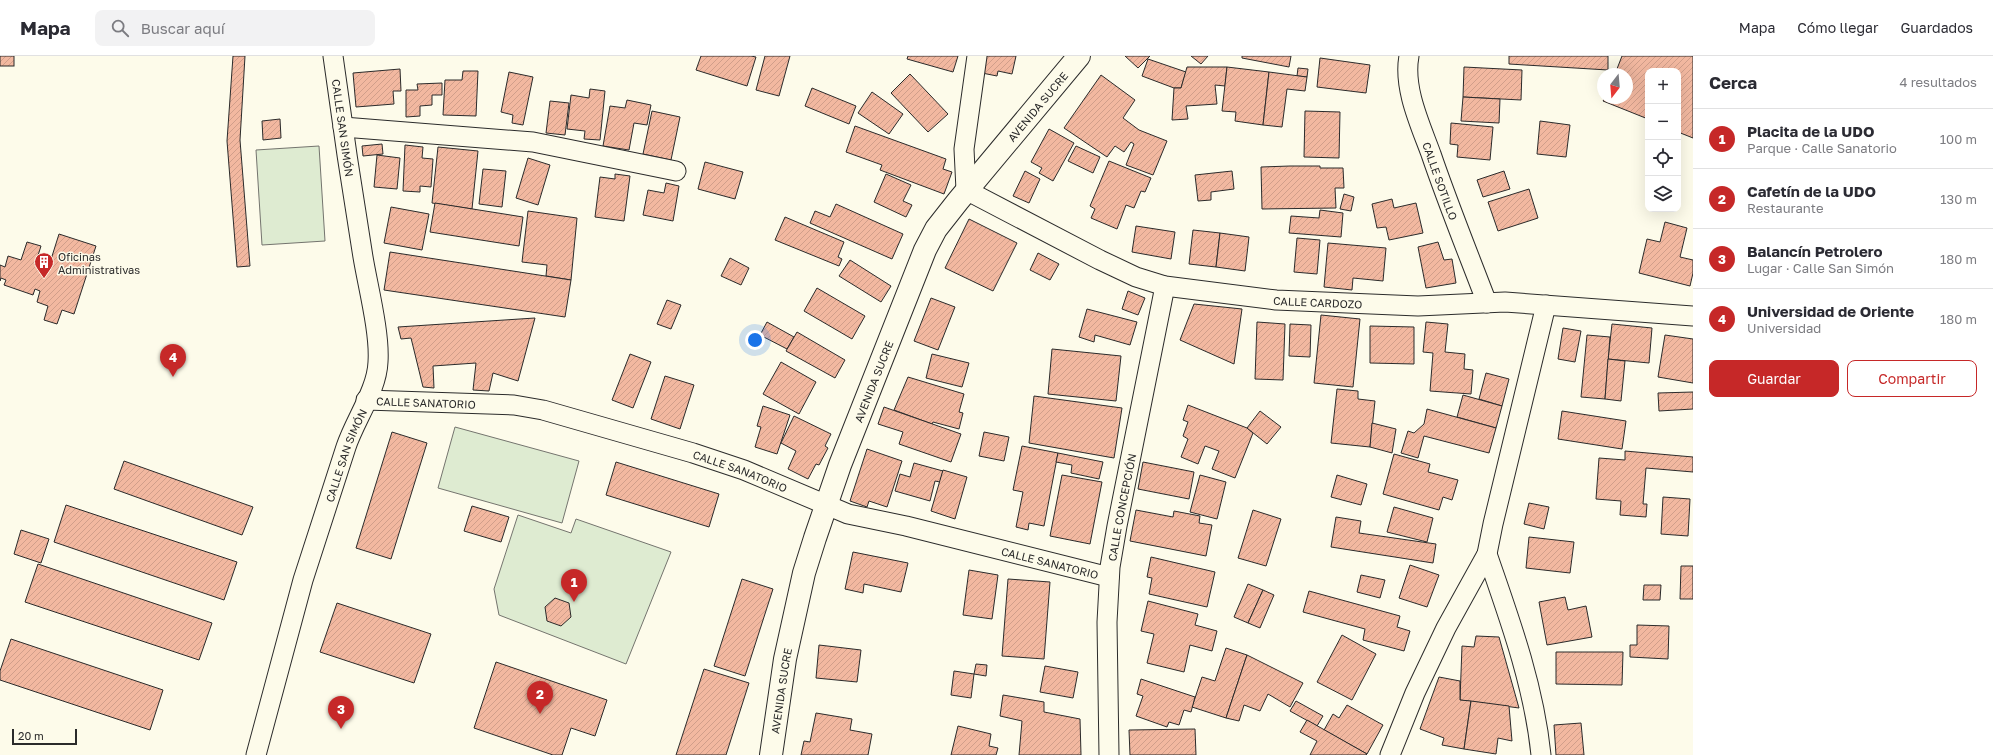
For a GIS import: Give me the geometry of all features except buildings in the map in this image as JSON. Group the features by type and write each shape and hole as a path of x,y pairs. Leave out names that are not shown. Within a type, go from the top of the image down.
{"street":[{"name":"CALLE SAN SIMÓN","path":"256,755 303,580 353,426 371,391 378,363 378,345 333,56"},
{"path":"966,190 964,149 977,56"},
{"name":"AVENIDA SUCRE","path":"772,755 785,660 804,573 826,504 901,308 925,250 936,229 966,190 1079,56"},
{"name":"CALLE SOTILLO","path":"1409,56 1407,66 1409,82 1417,116 1487,302"},
{"path":"343,127 533,142 676,171"},
{"name":"CALLE CARDOZO","path":"966,190 1100,260 1136,277 1165,286 1276,300 1418,306 1505,302 1693,316"},
{"name":"CALLE CONCEPCIÓN","path":"1109,755 1107,622 1109,577 1117,526 1165,286"},
{"path":"1390,755 1415,693 1446,628 1487,554 1494,518 1546,305"},
{"name":"CALLE SANATORIO","path":"366,400 492,404 544,410 693,453 744,470 848,514 928,531 1109,577"},
{"path":"1487,554 1512,626 1526,676 1535,711 1541,755"}],"green space":[{"path":"319,146 325,241 262,245 256,150"},
{"path":"455,427 579,461 562,523 438,488"},
{"path":"518,515 571,533 576,519 671,552 626,664 499,615 494,589"}],"place":[{"name":"Oficinas Administrativas","path":"44,279"},
{"name":"Universidad de Oriente","path":"173,377"},
{"name":"Placita de la UDO","path":"574,602"},
{"name":"Cafetín de la UDO","path":"540,714"},
{"name":"Balancín Petrolero","path":"341,729"}]}
